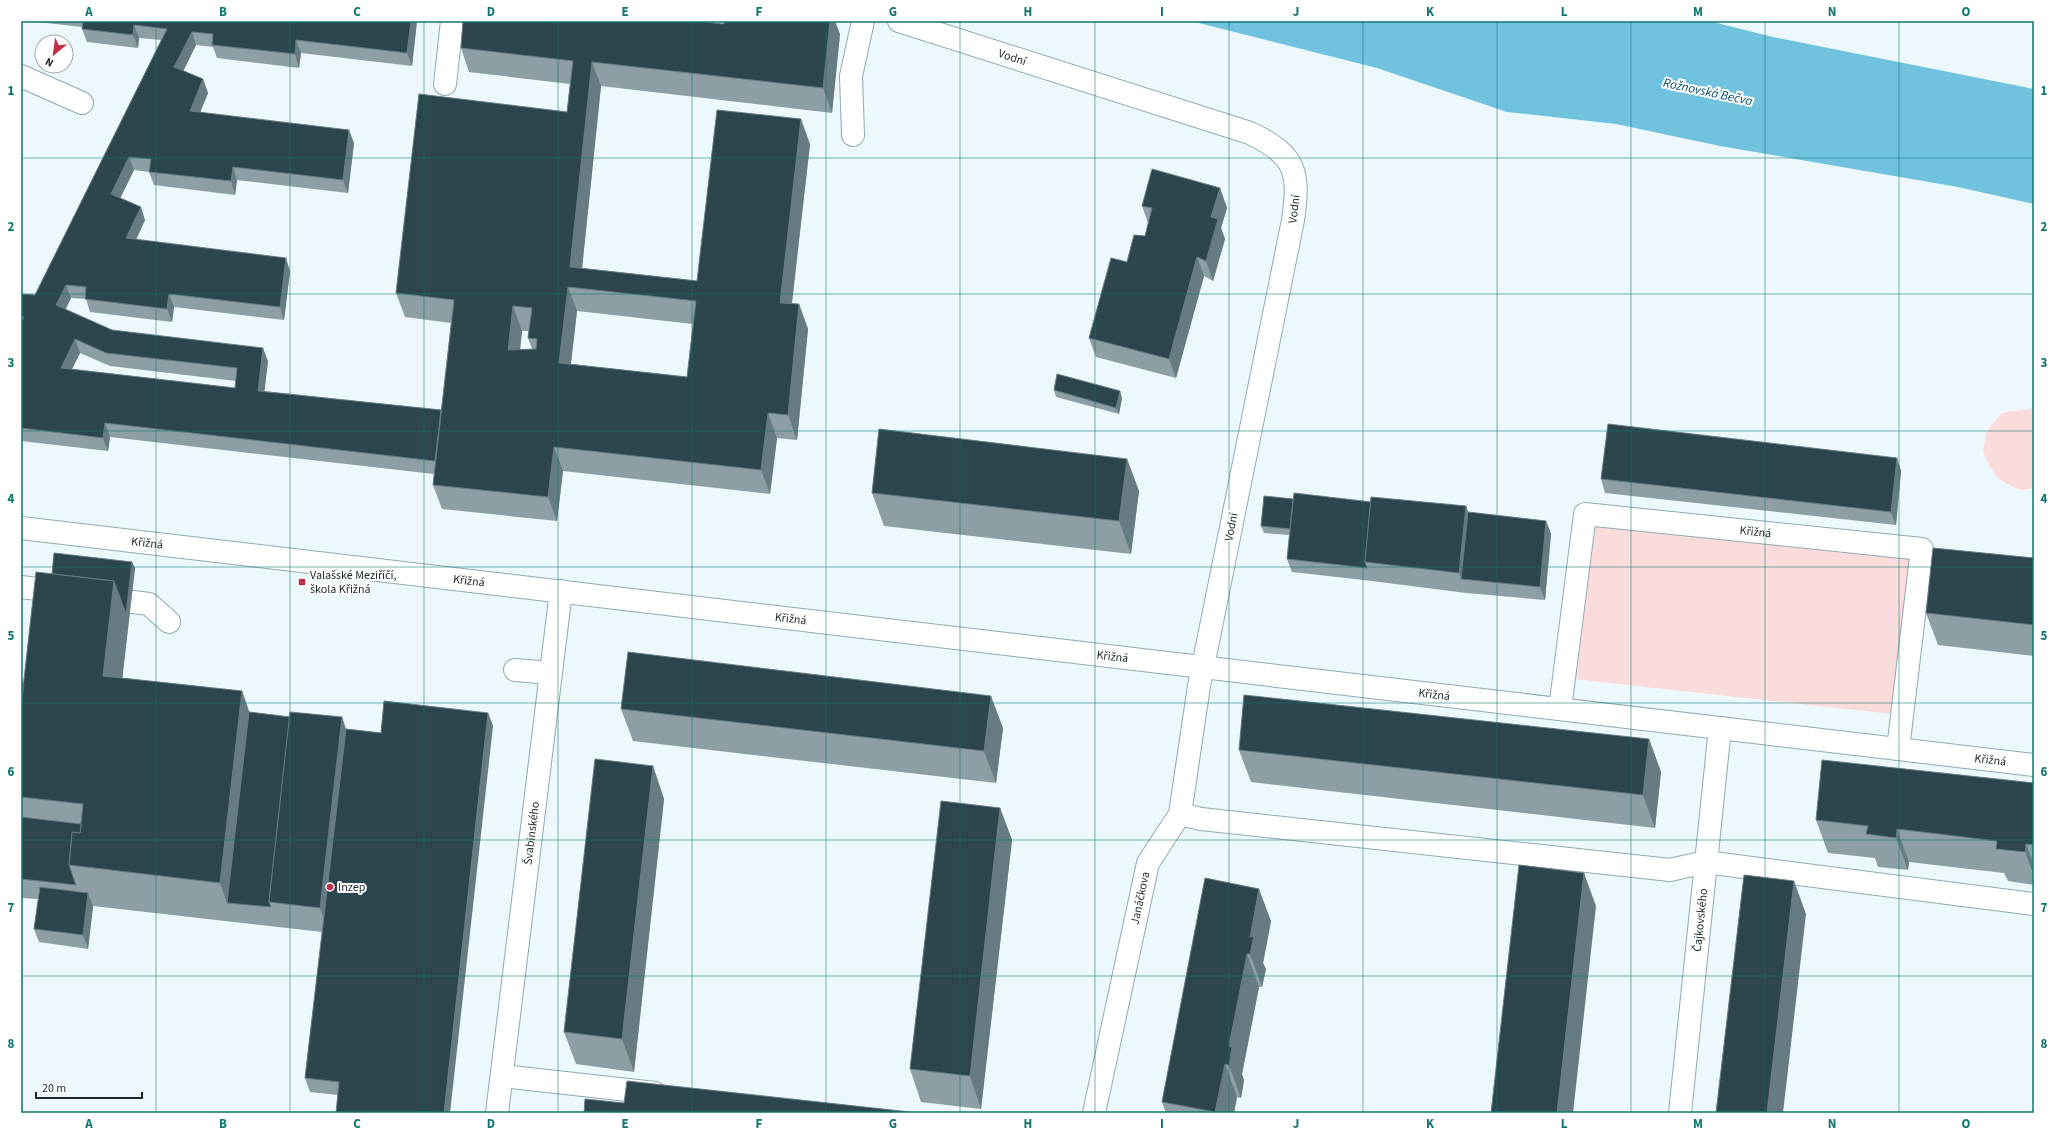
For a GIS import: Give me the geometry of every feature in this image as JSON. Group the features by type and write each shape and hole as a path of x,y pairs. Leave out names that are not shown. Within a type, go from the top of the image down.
{"street":[{"path":"445,84 452,21"},
{"path":"853,135 851,76 863,21"},
{"name":"Vodní","path":"900,21 1250,132 1268,141 1282,152 1292,166 1297,183 1293,220 1203,667"},
{"path":"21,76 82,103"},
{"name":"Křižná","path":"1560,709 1585,514 1922,549 1898,749"},
{"name":"Křižná","path":"21,528 2034,765"},
{"path":"21,587 149,604 169,622"},
{"name":"Švabinského","path":"497,1113 561,591"},
{"name":"Janáčkova","path":"1094,1113 1148,863 1180,814 1203,667"},
{"path":"515,670 551,673"},
{"name":"Čajkovského","path":"1680,1113 1720,728"},
{"path":"1180,814 1201,819 1670,870 1705,862 2034,904"},
{"path":"502,1076 676,1096"}],"shaded area":[{"path":"2034,408 2034,488 2021,490 1998,478 1988,464 1983,451 1986,434 2002,413"},
{"path":"1593,523 1910,557 1893,714 1572,679"}],"water":[{"name":"Rožnovská Bečva","path":"1191,21 1709,21 1773,37 2034,89 2034,204 1958,187 1720,146 1616,124 1507,112 1377,68"}],"building":[{"path":"83,21 411,21 407,53 296,40 295,54 212,45 213,34 192,32 174,67 203,79 190,111 349,130 343,180 233,167 231,181 149,172 151,159 129,157 111,194 141,207 126,238 286,258 280,307 169,294 167,309 85,299 86,287 66,285 56,305 112,330 263,348 258,391 441,410 435,461 105,423 103,438 21,428 21,323 24,317 21,317 21,294 35,295 167,29 134,25 133,35 82,29","holes":["75,339 106,353 237,368 235,388 61,368"]},
{"path":"463,21 695,21 724,24 724,21 830,21 823,88 592,62 570,267 697,281 717,110 801,119 780,303 799,304 788,415 768,413 761,470 554,447 548,497 433,485 454,300 396,293 419,94 567,112 573,61 461,48","holes":["568,287 696,301 687,377 559,363","513,306 532,308 528,338 537,339 536,349 508,350"]},
{"path":"1152,169 1220,188 1211,217 1218,219 1206,261 1197,257 1169,359 1089,338 1111,258 1127,262 1134,235 1145,236 1152,208 1142,206"},
{"path":"1057,374 1120,391 1116,408 1054,390"},
{"path":"1608,424 1897,458 1891,512 1601,479"},
{"path":"879,429 1127,459 1119,521 872,493"},
{"path":"1294,493 1371,502 1365,562 1367,568 1287,559"},
{"path":"1264,496 1293,499 1290,529 1261,526"},
{"path":"1371,497 1466,506 1459,573 1365,562"},
{"path":"1468,512 1546,521 1540,587 1461,579"},
{"path":"1933,548 2034,558 2034,625 1926,613"},
{"path":"54,553 132,562 126,614 114,581 52,574"},
{"path":"36,572 114,581 103,676 242,691 220,883 69,865 72,832 80,833 83,804 21,797 21,706"},
{"path":"628,652 991,696 984,751 621,709"},
{"path":"21,683 24,684 21,706"},
{"path":"1244,695 1649,739 1643,795 1239,750"},
{"path":"384,701 488,713 444,1113 336,1113 339,1082 305,1078 346,729 381,733"},
{"path":"249,712 290,717 269,902 271,907 227,903"},
{"path":"290,712 342,717 320,908 269,902"},
{"path":"595,759 653,766 622,1039 564,1032"},
{"path":"1822,760 2034,783 2034,845 2026,844 2025,852 1996,849 1997,841 1897,829 1896,838 1866,834 1868,826 1816,820"},
{"path":"941,801 1000,808 970,1076 910,1069"},
{"path":"21,817 81,824 80,833 72,832 69,865 76,885 21,879"},
{"path":"1519,865 1584,873 1557,1113 1491,1113"},
{"path":"1744,875 1794,881 1767,1113 1716,1113"},
{"path":"1205,878 1259,889 1250,937 1254,936 1250,954 1247,954 1229,1046 1232,1048 1229,1065 1225,1064 1215,1112 1162,1102"},
{"path":"40,887 88,893 83,935 34,929"},
{"path":"627,1081 910,1113 584,1113 585,1099 624,1103"}],"place":[{"name":"Valašské Meziříčí, škola Křižná","path":"302,582"},
{"name":"Inzep","path":"330,887"}]}
